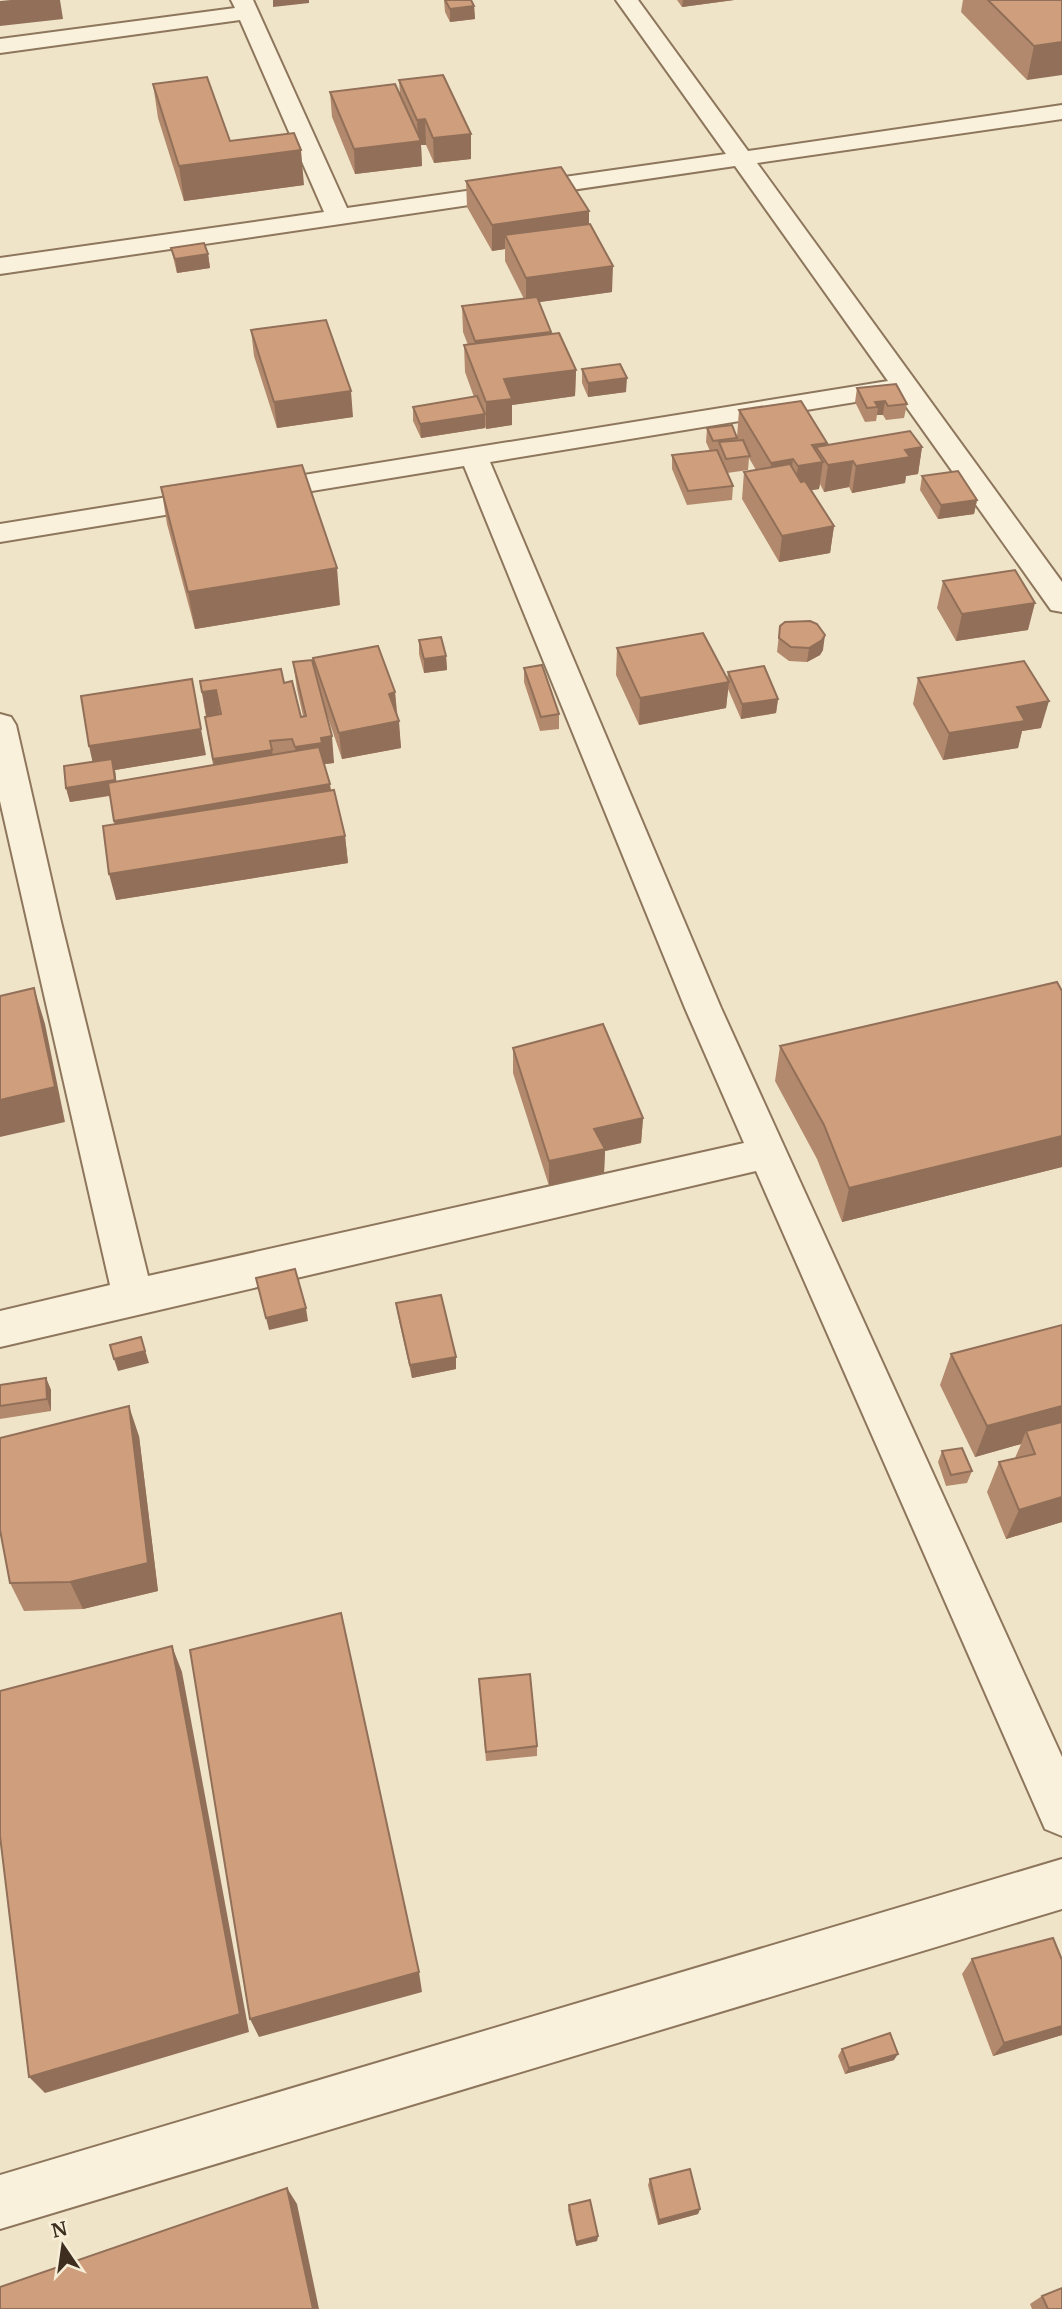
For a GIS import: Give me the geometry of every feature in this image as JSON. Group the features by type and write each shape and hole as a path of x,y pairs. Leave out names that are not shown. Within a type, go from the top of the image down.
{"street":[{"path":"627,0 1062,603"},
{"path":"0,46 245,6 338,216"},
{"path":"0,266 1062,112"},
{"path":"0,533 905,386"},
{"path":"474,456 767,1153 1062,1812"},
{"path":"0,725 43,922 133,1297"},
{"path":"0,1329 767,1153"},
{"path":"0,2202 1062,1884"}],"building":[{"path":"445,0 471,0 474,6 450,9"},
{"path":"988,0 1062,0 1062,42 1034,46"},
{"path":"443,75 471,134 433,138 425,119 417,120 399,80"},
{"path":"207,77 230,141 294,133 301,150 179,166 153,84"},
{"path":"395,84 421,141 354,149 330,92"},
{"path":"561,167 589,211 492,225 466,181"},
{"path":"590,224 613,266 526,278 505,235"},
{"path":"204,243 208,254 175,259 171,248"},
{"path":"537,297 551,332 475,341 462,306"},
{"path":"326,320 351,391 274,402 251,330"},
{"path":"559,333 576,370 504,379 512,399 486,402 464,345"},
{"path":"620,364 627,378 588,383 582,369"},
{"path":"896,384 907,404 888,406 885,401 875,402 878,407 867,408 857,388"},
{"path":"477,396 485,414 420,424 413,407"},
{"path":"801,401 827,443 812,445 823,462 798,466 793,459 771,463 739,410"},
{"path":"732,425 737,438 713,441 707,428"},
{"path":"910,431 922,447 905,450 910,457 856,466 853,461 828,465 816,447"},
{"path":"743,440 750,456 726,459 719,442"},
{"path":"717,450 733,486 688,491 672,455"},
{"path":"790,464 801,482 805,481 834,526 782,536 744,472"},
{"path":"302,465 337,568 188,592 161,487"},
{"path":"958,471 977,500 941,505 922,476"},
{"path":"1015,570 1035,603 962,614 943,581"},
{"path":"810,621 817,624 825,635 809,648 791,647 779,638 780,626 785,622"},
{"path":"703,633 729,682 640,698 617,648"},
{"path":"441,637 446,656 424,659 419,640"},
{"path":"378,646 395,692 389,694 399,721 339,733 313,658"},
{"path":"312,660 332,736 321,738 322,743 295,747 292,739 270,741 272,750 213,759 205,717 221,714 216,690 202,692 200,681 281,669 284,683 292,681 301,717 306,716 293,662"},
{"path":"1024,661 1049,701 1017,707 1025,721 949,733 918,678"},
{"path":"542,665 559,714 541,717 524,668"},
{"path":"764,666 778,699 742,704 728,672"},
{"path":"192,679 201,729 89,746 81,696"},
{"path":"319,747 330,784 114,821 108,783"},
{"path":"112,759 115,780 66,788 64,766"},
{"path":"334,790 345,836 109,874 103,826"},
{"path":"1057,982 1062,991 1062,1136 849,1188 824,1125 780,1046"},
{"path":"34,988 55,1087 0,1100 0,996"},
{"path":"603,1024 643,1118 594,1129 605,1149 549,1161 513,1048"},
{"path":"295,1269 306,1308 266,1318 256,1278"},
{"path":"441,1295 456,1357 410,1365 396,1303"},
{"path":"1062,1325 1062,1406 987,1426 951,1354"},
{"path":"141,1337 145,1351 114,1359 110,1345"},
{"path":"46,1378 47,1399 0,1406 0,1385"},
{"path":"129,1406 148,1563 70,1582 10,1583 0,1530 0,1438"},
{"path":"1062,1422 1062,1497 1019,1510 999,1462 1035,1454 1026,1431"},
{"path":"962,1448 972,1471 951,1475 942,1451"},
{"path":"341,1613 419,1972 250,2019 190,1650"},
{"path":"172,1646 240,2014 29,2077 0,1836 0,1691"},
{"path":"530,1674 537,1746 486,1752 479,1679"},
{"path":"1053,1938 1062,1960 1062,2026 1004,2043 972,1959"},
{"path":"890,2033 898,2054 849,2068 842,2049"},
{"path":"690,2169 700,2209 659,2220 650,2179"},
{"path":"287,2188 313,2309 0,2309 0,2287"},
{"path":"590,2200 598,2236 576,2242 569,2205"},
{"path":"1062,2288 1062,2309 1048,2309 1042,2296"}]}
